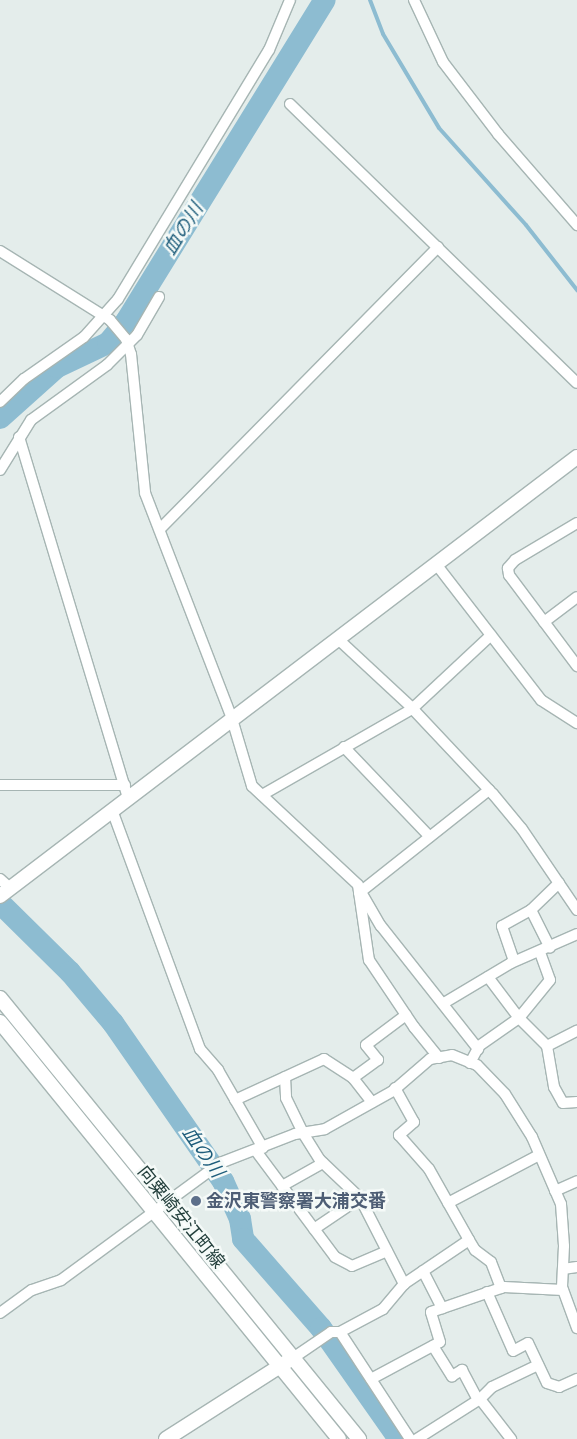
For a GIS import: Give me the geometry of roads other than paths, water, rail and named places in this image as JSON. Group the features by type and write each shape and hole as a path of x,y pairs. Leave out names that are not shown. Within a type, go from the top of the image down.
{"main road":[{"path":"5,888 112,810 127,792 232,719 577,457"},
{"name":"向粟崎安江町線","path":"0,998 169,1202 359,1439"},
{"name":"向粟崎安江町線","path":"0,1022 339,1439"},
{"path":"166,1439 293,1358"}],"street":[{"path":"0,402 24,379 84,337 106,318 269,50 290,0"},
{"path":"414,0 443,62 498,134 577,225"},
{"path":"290,104 577,383"},
{"path":"160,529 438,248"},
{"path":"0,251 106,318 127,342 145,494 232,719 252,786 342,867 358,885 370,960 406,1015 439,1058"},
{"path":"0,470 31,420 107,365 127,342 160,297"},
{"path":"0,784 127,792 19,437"},
{"path":"577,523 547,538 514,560 508,568 509,576 577,666"},
{"path":"436,564 541,700 577,723"},
{"path":"544,622 577,597"},
{"path":"262,795 412,709 491,635"},
{"path":"338,639 412,709 489,790 522,829 577,910"},
{"path":"344,748 430,837"},
{"path":"360,892 489,790"},
{"path":"112,810 200,1049 235,1100 260,1149 282,1186 335,1257 352,1266 387,1251"},
{"path":"514,961 502,926 531,910 559,883"},
{"path":"360,892 381,926 424,983 444,1003 478,1049"},
{"path":"470,1062 478,1049 519,1018 550,980 545,950 531,910"},
{"path":"444,1003 475,982 488,977 514,961 545,950 577,934"},
{"path":"488,977 519,1018 547,1046 554,1087 563,1103 577,1102"},
{"path":"353,1078 378,1060 366,1045 406,1015"},
{"path":"547,1046 577,1031"},
{"path":"0,1313 32,1290 61,1280 217,1165 303,1133 324,1129 395,1088 430,1059 452,1055 470,1062 505,1094 532,1137 561,1204 563,1290 577,1328"},
{"path":"235,1100 324,1059 353,1078 372,1102"},
{"path":"286,1077 286,1098 303,1133 323,1163 360,1198 404,1284"},
{"path":"395,1088 414,1122 399,1135 429,1169 475,1250 491,1262 501,1288"},
{"path":"448,1203 539,1155"},
{"path":"282,1186 323,1163"},
{"path":"555,1191 577,1180"},
{"path":"314,1229 360,1198"},
{"path":"293,1358 321,1338 383,1309 404,1284 469,1240"},
{"path":"563,1269 577,1268"},
{"path":"423,1271 442,1308"},
{"path":"371,1379 440,1342 431,1312 501,1288 563,1290"},
{"path":"487,1292 513,1351 528,1344 547,1383 559,1387 577,1379"},
{"path":"336,1332 371,1379 410,1439"},
{"path":"433,1346 452,1376 462,1370 479,1400 499,1420 511,1439"},
{"path":"417,1439 479,1400 492,1387 538,1364"}],"waterway":[{"name":"血の川","path":"0,418 57,367 108,343 127,320 325,0"},
{"path":"370,0 383,34 439,128 526,225 577,290"},
{"name":"血の川","path":"0,903 70,972 113,1023 223,1181 240,1219 243,1239 321,1328 399,1439"}],"place":[{"name":"金沢東警察署大浦交番","path":"196,1201"}]}
